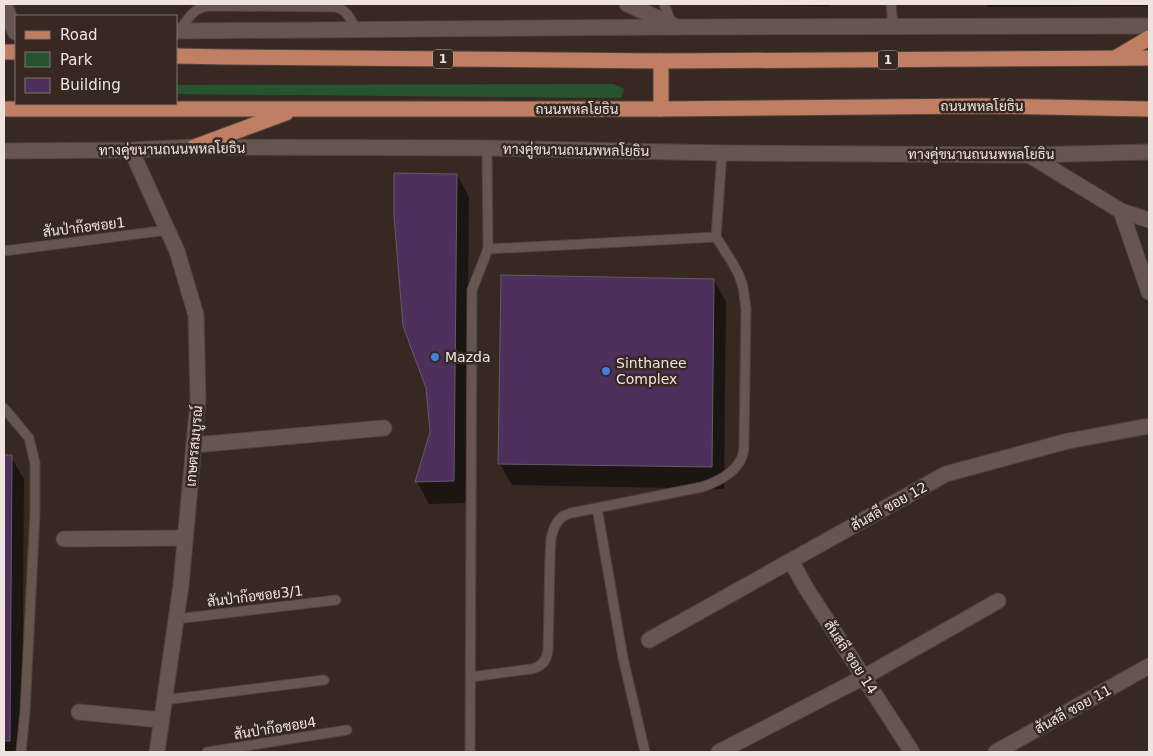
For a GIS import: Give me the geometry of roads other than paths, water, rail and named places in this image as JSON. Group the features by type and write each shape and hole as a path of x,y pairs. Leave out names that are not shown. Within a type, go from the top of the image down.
{"main road":[{"path":"1115,58 1149,38"},
{"name":"1","path":"178,56 661,61 1149,58"},
{"path":"661,61 661,109"},
{"name":"ถนนพหลโยธิน","path":"4,109 661,109 985,106 1149,109"},
{"path":"194,147 296,110"}],"street":[{"path":"4,4 12,32"},
{"path":"627,4 675,26"},
{"name":"1","path":"178,31 675,26 1149,26"},
{"name":"ทางคู่ขนานถนนพหลโยธิน","path":"4,151 131,150 194,147 487,148 722,154 1029,155 1149,152"},
{"name":"เกษตรสมบูรณ์","path":"131,150 177,251 196,314 198,400 194,445 181,585 157,752"},
{"path":"1029,155 1122,211 1149,220"},
{"path":"1122,211 1149,292"},
{"name":"สันสลี ซอย 12","path":"649,640 946,474 1068,440 1149,426"},
{"path":"194,445 384,428"},
{"path":"64,538 185,538"},
{"name":"สันสลี ซอย 14","path":"791,561 806,588 912,752"},
{"path":"719,752 864,677 998,601"},
{"name":"สันสลี ซอย 11","path":"996,752 1149,666"},
{"path":"79,712 161,720"}],"lane":[{"path":"664,4 675,26"},
{"path":"890,4 893,27"},
{"path":"178,31 190,15 208,6 335,7 341,8 348,14 356,30"},
{"path":"470,752 472,290 488,249 487,148"},
{"path":"471,677 536,668 545,660 548,650 551,538 554,528 563,516 712,484 730,473 741,460 744,443 746,308 743,287 736,269 716,237 722,154"},
{"name":"สันป่าก๊อซอย1","path":"4,251 168,230"},
{"path":"488,249 716,237"},
{"path":"4,408 29,438 35,463 35,513 25,712 21,752"},
{"path":"597,508 623,658 645,752"},
{"name":"สันป่าก๊อซอย3/1","path":"176,619 336,600"},
{"path":"164,700 324,680"},
{"name":"สันป่าก๊อซอย4","path":"207,752 347,730"}],"place":[{"name":"Mazda","path":"435,357"},
{"name":"Sinthanee Complex","path":"606,371"}]}
